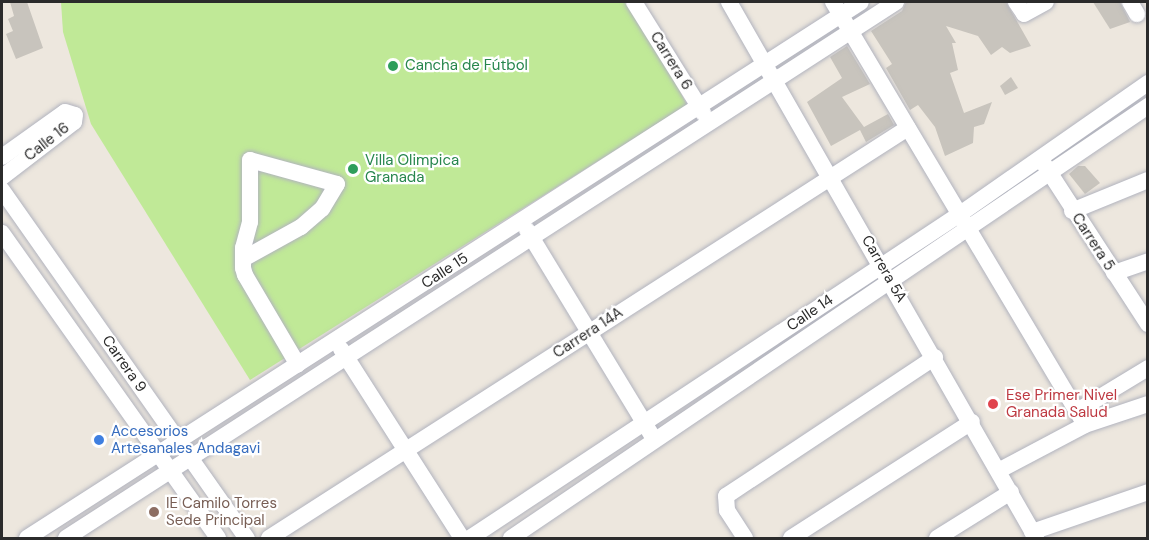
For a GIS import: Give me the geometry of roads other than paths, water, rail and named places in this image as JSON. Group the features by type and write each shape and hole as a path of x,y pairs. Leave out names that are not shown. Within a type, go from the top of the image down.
{"street":[{"name":"Carrera 6","path":"634,2 708,120"},
{"name":"Carrera 5A","path":"729,2 1000,470 1034,535"},
{"name":"Calle 15","path":"27,538 766,63 837,8 861,2"},
{"name":"Calle 15","path":"66,538 651,163 708,120 896,2"},
{"path":"1016,2 1024,14 1046,2"},
{"path":"837,8 1081,418"},
{"name":"Calle 14","path":"511,538 969,230 1045,165 1148,83"},
{"name":"Calle 14","path":"470,538 645,425 960,214 1148,106"},
{"name":"Calle 16","path":"2,157 65,112 75,115 74,122 2,177"},
{"name":"Carrera 14A","path":"269,538 908,128"},
{"path":"243,259 302,227 322,209 337,184 250,160 250,222 243,259 247,281 298,365"},
{"name":"Carrera 5","path":"1045,165 1072,211 1148,324"},
{"path":"1072,211 1148,180"},
{"name":"Carrera 9","path":"2,190 247,538"},
{"path":"522,221 655,440"},
{"name":"Carrera 9","path":"2,233 218,538"},
{"path":"1114,273 1148,261"},
{"path":"336,341 462,538"},
{"path":"745,538 727,510 726,496 935,357"},
{"path":"1000,470 1081,418 1148,368"},
{"path":"1081,418 1148,404"},
{"path":"791,538 972,422"},
{"path":"937,538 1011,492"},
{"path":"1034,535 1148,492"}],"place":[{"name":"Cancha de Fútbol","path":"393,66"},
{"name":"Villa Olimpica Granada","path":"353,169"},
{"name":"Ese Primer Nivel Granada Salud","path":"993,404"},
{"name":"Accesorios Artesanales Andagavi","path":"99,440"},
{"name":"IE Camilo Torres Sede Principal","path":"154,512"}]}
